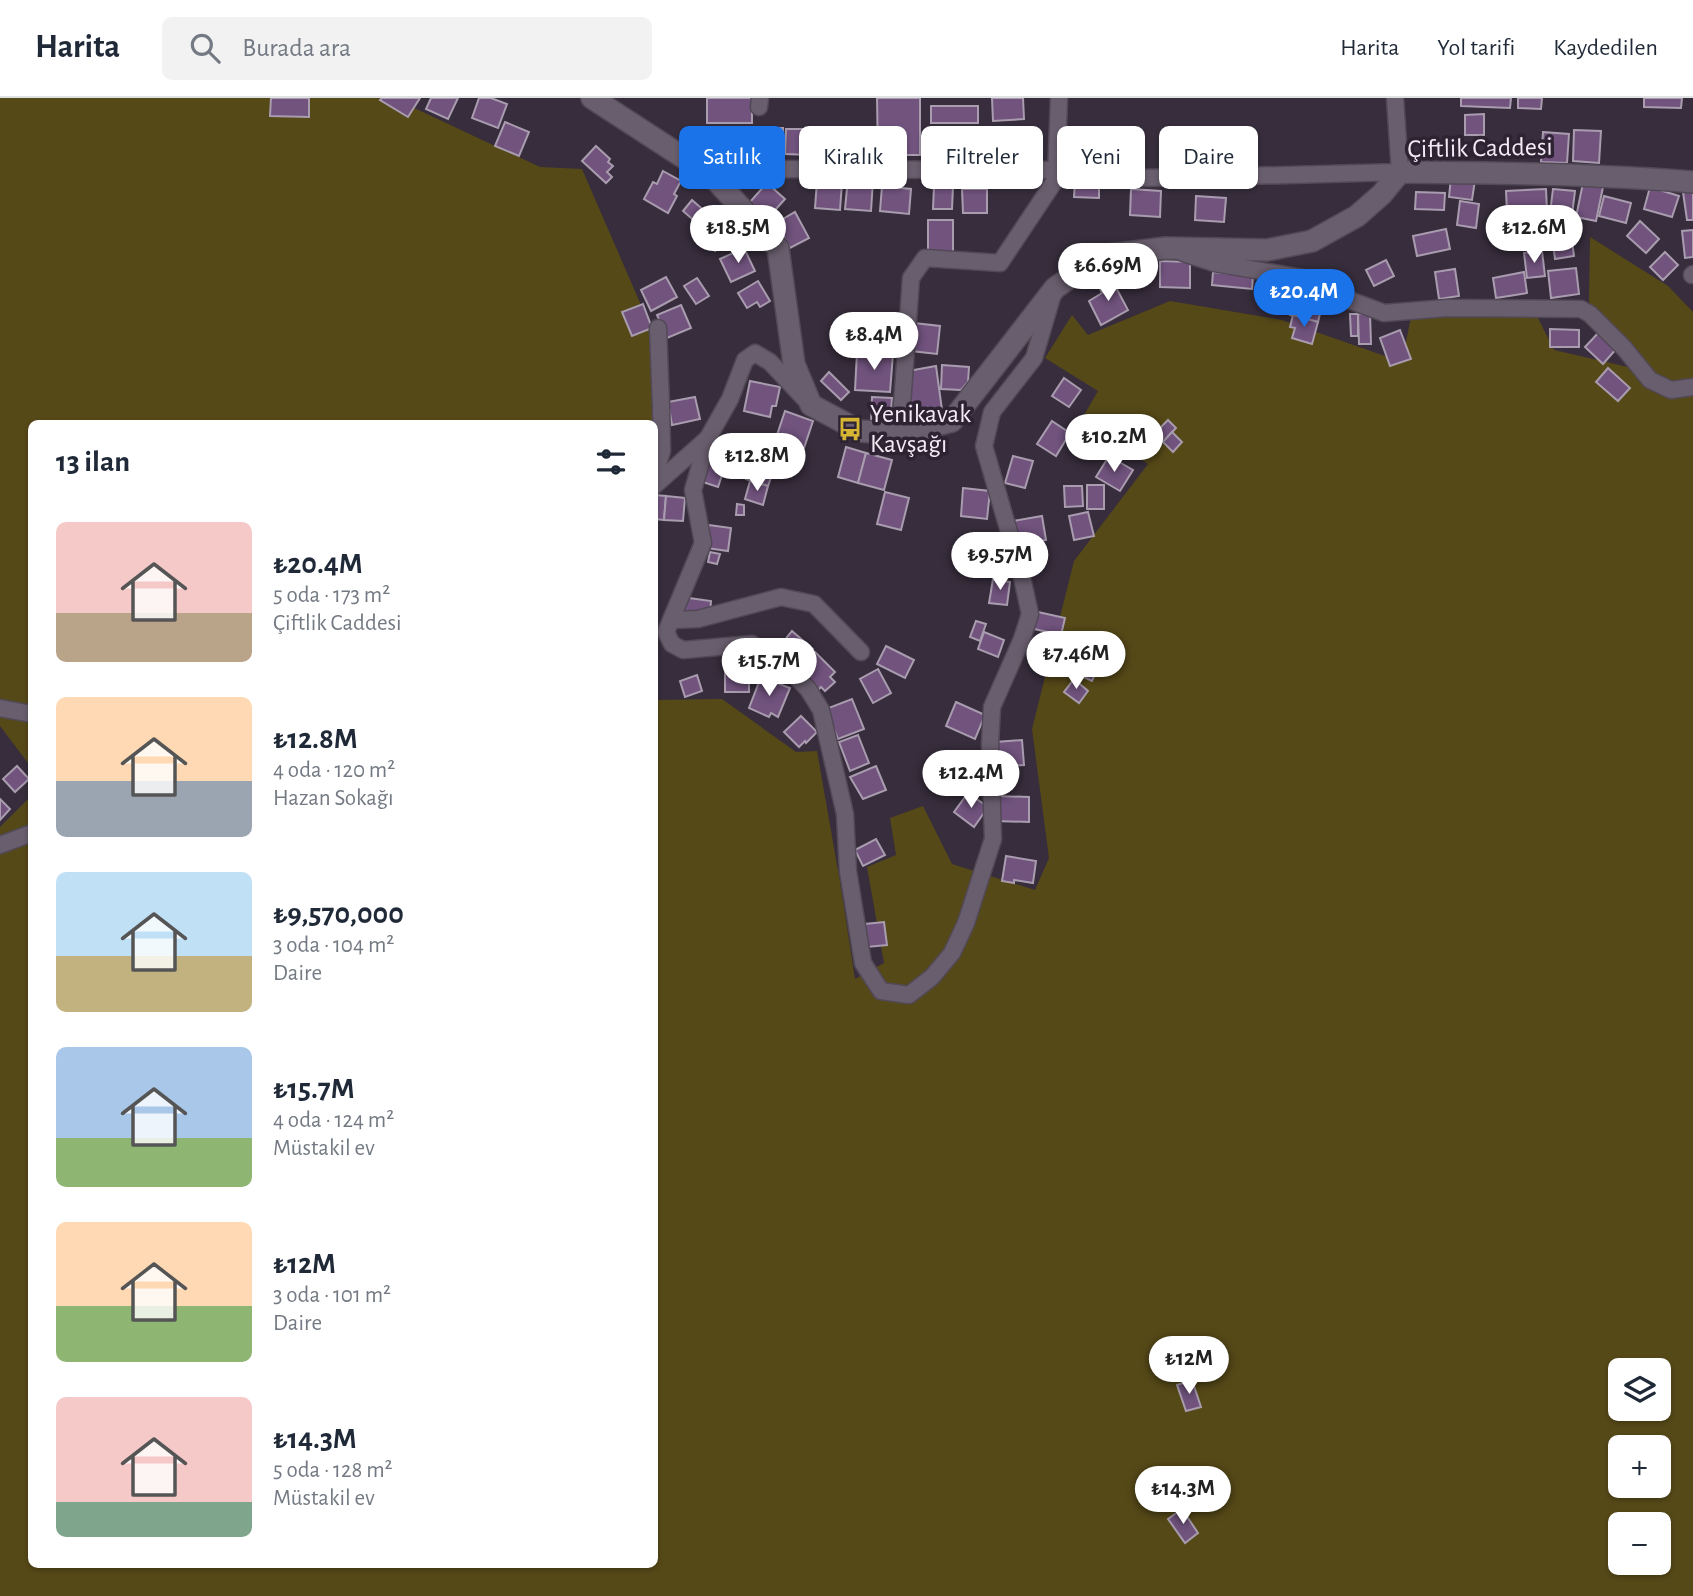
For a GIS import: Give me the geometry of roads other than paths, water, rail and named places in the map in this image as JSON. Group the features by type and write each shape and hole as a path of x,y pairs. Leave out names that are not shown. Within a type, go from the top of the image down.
{"street":[{"path":"592,98 679,155"},
{"path":"900,434 911,278 925,258 1000,263 1056,174 1059,98"},
{"path":"785,170 1209,177 1400,172 1395,98"},
{"name":"Çiftlik Caddesi","path":"811,405 860,431 900,434 952,421 1055,288 1101,256 1166,247 1267,250 1312,241 1357,216 1382,194 1400,172 1542,173 1693,182"},
{"path":"724,189 778,248 794,364 811,405"},
{"path":"1166,247 1214,263 1309,279 1344,298 1384,313 1447,308 1581,309 1590,314 1650,380 1671,390 1693,387"},
{"path":"811,405 770,362 755,354 744,360 730,399 708,438 693,490 703,543 666,632 672,644 683,650 752,644 782,663 808,689 821,709 845,814 848,871 863,964 881,991 909,995 932,977 952,953 966,923 993,839 990,745 992,707 1023,639 1030,614 1021,573 984,446 992,412 1034,358 1055,288"},
{"path":"658,328 662,406 662,451 658,464"},
{"path":"658,482 708,438"},
{"path":"671,620 698,619 781,597 814,604 861,652"},
{"path":"0,708 28,713"},
{"path":"0,845 28,834"}],"place":[{"name":"Yenikavak Kavşağı","path":"850,429"}]}
